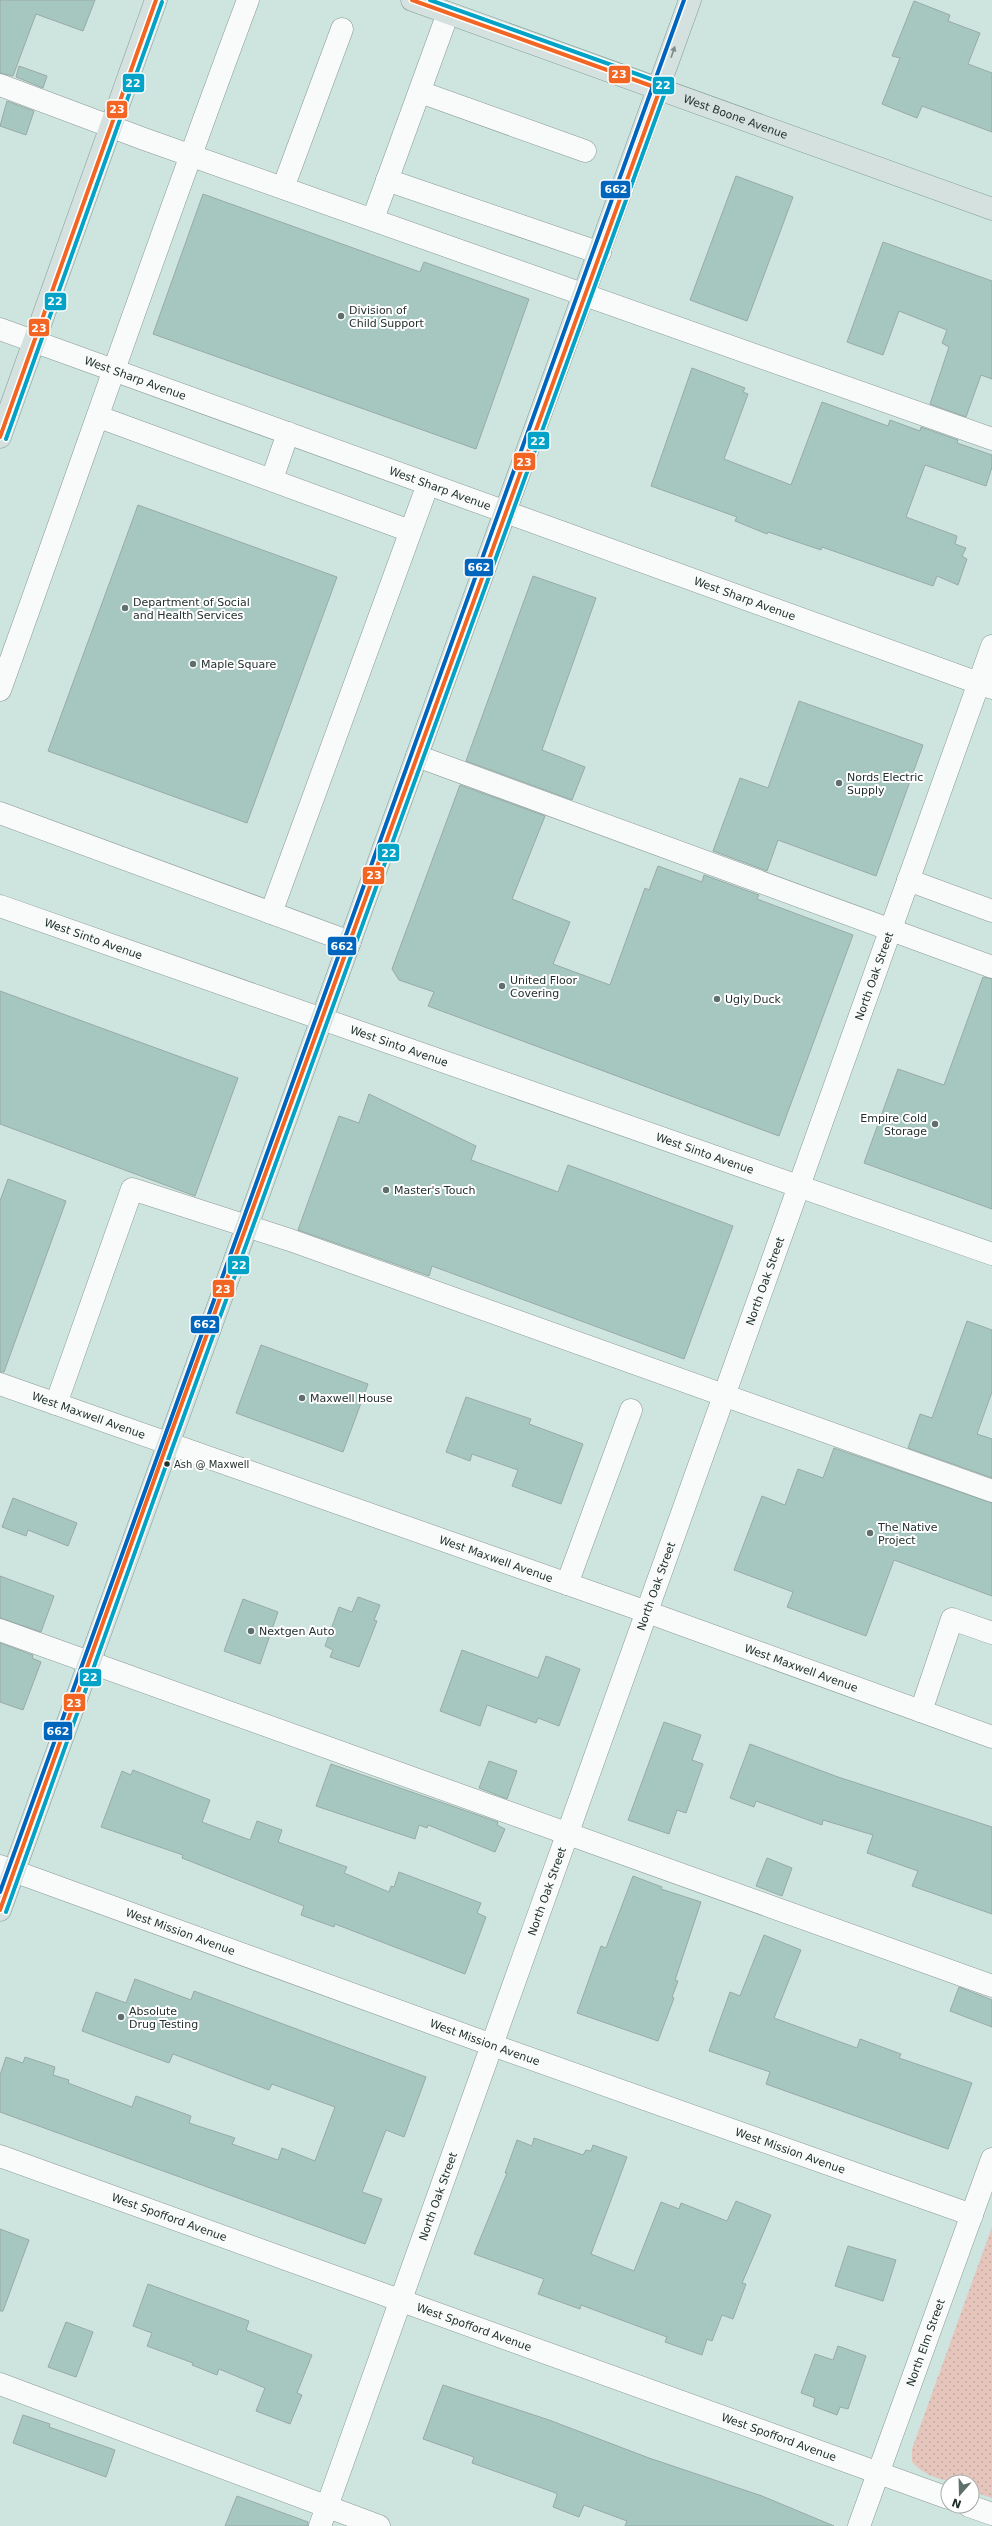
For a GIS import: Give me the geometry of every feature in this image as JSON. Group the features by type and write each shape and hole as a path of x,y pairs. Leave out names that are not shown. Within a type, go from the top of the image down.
{"main road":[{"path":"0,437 156,0"},
{"name":"West Boone Avenue","path":"412,0 660,88 992,209"},
{"path":"0,1910 7,1868 90,1661 167,1444 660,88 690,0"}],"street":[{"path":"0,690 99,417 190,155 248,0"},
{"path":"373,219 448,13"},
{"path":"283,188 342,29"},
{"path":"0,85 111,127 992,439"},
{"path":"420,92 585,151"},
{"path":"387,180 600,253"},
{"name":"West Sharp Avenue","path":"0,329 985,686"},
{"path":"99,417 272,479 410,531"},
{"path":"272,479 288,433"},
{"path":"271,913 428,484"},
{"name":"North Oak Street","path":"323,2517 908,880 985,686 992,646"},
{"path":"417,756 992,967"},
{"path":"0,813 350,942"},
{"path":"908,880 992,911"},
{"name":"West Sinto Avenue","path":"0,906 321,1020 992,1254"},
{"path":"56,1404 132,1189 246,1226 725,1394 992,1491"},
{"name":"West Maxwell Avenue","path":"0,1384 647,1612 992,1737"},
{"path":"567,1584 631,1410"},
{"path":"921,1711 952,1620 992,1633"},
{"path":"0,1630 90,1661 992,1986"},
{"name":"West Mission Avenue","path":"7,1868 492,2045 972,2215"},
{"name":"West Spofford Avenue","path":"0,2156 940,2495"},
{"name":"North Elm Street","path":"859,2526 992,2159"},
{"path":"0,2384 323,2517 379,2526"},
{"path":"980,2510 992,2514"}],"shaded area":[{"path":"992,2227 992,2498 980,2494 980,2474 940,2474 939,2479 925,2473 912,2462 912,2449"}],"building":[{"path":"0,0 95,0 83,31 36,14 13,76 0,73"},
{"path":"914,1 950,15 948,21 980,33 968,64 992,73 992,132 922,106 917,118 882,104 900,58 892,56"},
{"path":"19,66 47,76 43,88 16,77"},
{"path":"7,101 34,111 26,135 0,126"},
{"path":"736,176 793,197 747,321 690,300"},
{"name":"Division of Child Support","path":"203,194 420,272 424,262 529,299 476,449 153,334"},
{"path":"883,242 992,281 992,379 981,375 966,417 930,404 949,347 942,343 947,330 899,311 883,355 847,342"},
{"path":"692,368 745,388 743,392 748,394 724,459 791,485 822,402 888,426 890,420 920,431 921,427 958,440 957,443 992,455 992,467 986,486 925,465 906,517 957,536 955,544 966,548 962,556 967,559 958,585 937,576 933,586 822,547 821,550 768,532 767,534 735,521 737,517 651,486"},
{"name":"Maple Square","path":"138,505 337,577 247,823 48,751"},
{"path":"533,576 596,598 542,750 585,767 572,800 466,761"},
{"name":"Nords Electric Supply","path":"799,701 923,745 876,876 778,840 767,871 713,851 740,778 768,788"},
{"path":"460,785 545,816 512,899 570,922 553,964 610,985 645,888 649,890 658,866 702,882 704,875 759,895 757,899 853,935 779,1136 428,1006 434,992 399,980 392,969"},
{"name":"Empire Cold Storage","path":"983,977 992,979 992,1209 864,1163 898,1069 944,1085"},
{"path":"0,991 238,1078 195,1196 0,1124"},
{"path":"369,1094 476,1146 471,1160 558,1192 568,1165 733,1226 684,1359 432,1266 429,1276 298,1230 339,1116 359,1123"},
{"path":"8,1179 66,1201 4,1372 0,1372 0,1201"},
{"path":"967,1321 992,1330 992,1392 977,1434 992,1439 992,1478 908,1448 920,1414 932,1418"},
{"name":"Maxwell House","path":"261,1345 368,1384 343,1452 236,1413"},
{"path":"466,1397 531,1419 529,1424 583,1444 561,1504 512,1486 518,1470 472,1454 470,1461 446,1452"},
{"name":"The Native Project","path":"834,1448 992,1503 992,1596 894,1560 866,1636 787,1607 793,1592 734,1570 762,1496 785,1505 798,1469 823,1478"},
{"path":"13,1498 77,1523 68,1546 28,1530 26,1536 2,1527"},
{"path":"0,1576 54,1596 41,1632 0,1618"},
{"path":"358,1597 380,1605 374,1620 377,1621 359,1667 330,1657 333,1650 325,1646 339,1607 352,1612"},
{"name":"Nextgen Auto","path":"243,1599 278,1612 260,1664 224,1651"},
{"path":"0,1643 33,1655 32,1658 41,1662 23,1710 0,1702"},
{"path":"462,1650 538,1678 546,1656 580,1669 559,1726 538,1718 536,1723 487,1705 480,1726 440,1711"},
{"path":"664,1722 701,1735 692,1760 703,1764 686,1813 677,1810 669,1834 628,1820"},
{"path":"750,1744 838,1777 992,1827 992,1914 912,1886 918,1871 867,1853 873,1835 823,1820 822,1825 756,1801 754,1807 730,1798"},
{"path":"489,1761 517,1771 507,1799 479,1788"},
{"path":"331,1764 498,1822 497,1825 505,1829 495,1852 428,1825 427,1828 419,1825 415,1839 316,1806"},
{"path":"133,1770 210,1800 202,1822 250,1840 257,1821 282,1830 278,1842 347,1867 344,1873 389,1892 391,1886 394,1887 399,1872 481,1903 477,1913 486,1917 465,1974 335,1924 334,1927 301,1915 304,1906 182,1858 183,1855 101,1827 122,1771 131,1775"},
{"path":"767,1858 792,1868 782,1896 756,1886"},
{"path":"633,1876 662,1887 661,1889 701,1902 675,1980 678,1981 672,1997 674,1998 658,2041 577,2013 601,1946 606,1948"},
{"path":"764,1935 801,1950 774,2018 857,2048 860,2039 901,2054 899,2058 972,2083 948,2149 766,2084 770,2072 709,2051 730,1992 740,1996"},
{"path":"135,1979 191,2000 194,1991 426,2077 404,2137 386,2130 362,2192 382,2199 365,2244 0,2112 0,2075 6,2057 23,2063 25,2057 55,2067 53,2075 69,2080 68,2083 132,2107 136,2096 191,2116 189,2123 235,2138 232,2144 278,2160 282,2148 315,2161 335,2107 272,2084 269,2090 173,2054 169,2063 82,2031 96,1992 126,2003"},
{"path":"959,1987 992,2000 992,2027 950,2011"},
{"path":"534,2138 583,2155 586,2150 591,2151 593,2145 627,2157 591,2254 634,2271 661,2202 679,2209 681,2203 727,2221 736,2201 771,2215 742,2283 746,2284 733,2319 722,2315 712,2341 707,2339 702,2355 665,2342 667,2337 581,2305 580,2309 538,2294 544,2279 474,2254 507,2173 505,2173 517,2140 532,2146"},
{"path":"0,2229 29,2240 3,2311 0,2311"},
{"path":"848,2246 896,2260 883,2301 835,2286"},
{"path":"148,2284 249,2321 246,2330 312,2355 297,2393 302,2395 290,2424 256,2411 265,2388 219,2369 217,2375 192,2365 193,2363 147,2346 152,2333 133,2326"},
{"path":"66,2322 93,2332 76,2377 48,2367"},
{"path":"838,2346 866,2356 848,2409 840,2407 837,2415 813,2406 815,2398 801,2393 815,2354 833,2360"},
{"path":"443,2385 549,2420 649,2458 762,2496 834,2526 625,2526 627,2521 584,2505 579,2517 553,2507 557,2495 556,2493 472,2463 474,2457 423,2439"},
{"path":"23,2415 50,2424 49,2427 115,2450 106,2477 13,2443"},
{"path":"237,2496 308,2522 308,2526 225,2526"}],"transit line":[{"name":"23","path":"0,437 156,0"},
{"name":"23","path":"0,1910 167,1444 660,89 412,0"},
{"name":"22","path":"6,1912 173,1446 666,90 662,83 430,0"},
{"name":"662","path":"0,1892 684,0"},
{"name":"22","path":"6,439 162,2"}],"place":[{"name":"Division of Child Support","path":"341,316"},
{"name":"Department of Social and Health Services","path":"125,608"},
{"name":"Maple Square","path":"193,664"},
{"name":"Nords Electric Supply","path":"839,783"},
{"name":"United Floor Covering","path":"502,986"},
{"name":"Ugly Duck","path":"717,999"},
{"name":"Empire Cold Storage","path":"935,1124"},
{"name":"Master's Touch","path":"386,1190"},
{"name":"Maxwell House","path":"302,1398"},
{"name":"Ash @ Maxwell","path":"167,1464"},
{"name":"The Native Project","path":"870,1533"},
{"name":"Nextgen Auto","path":"251,1631"},
{"name":"Absolute Drug Testing","path":"121,2017"}]}
